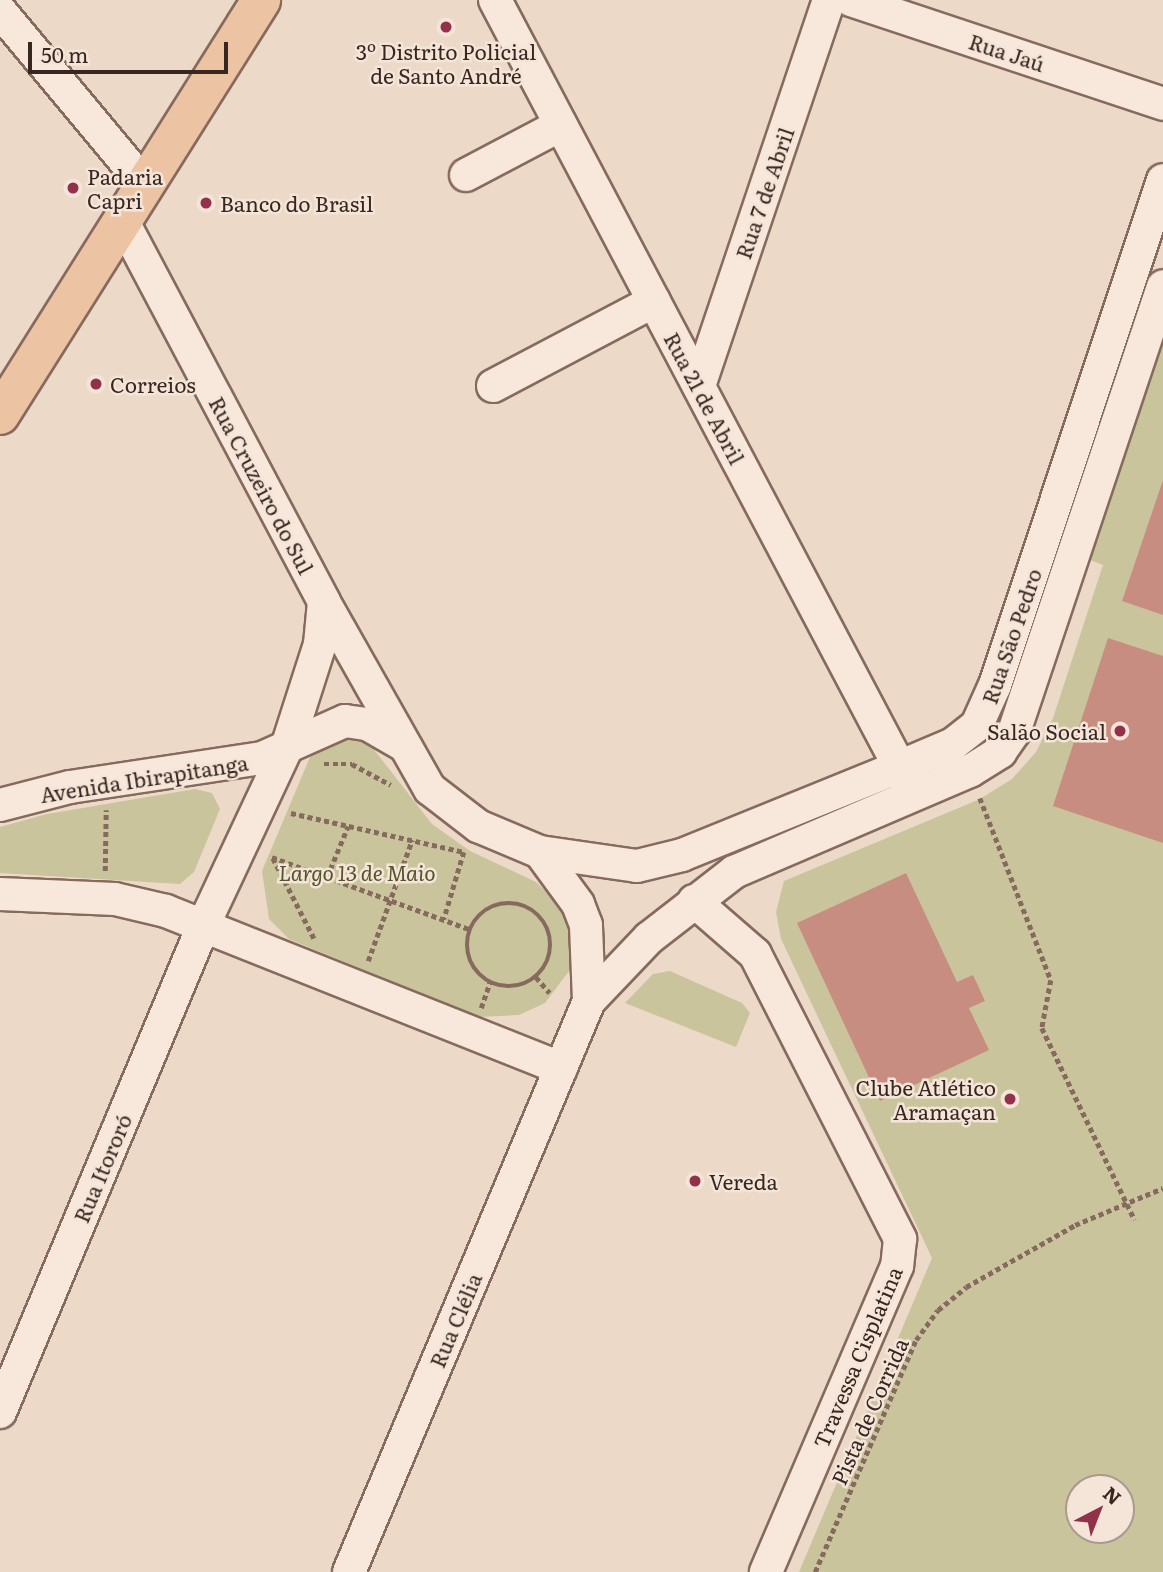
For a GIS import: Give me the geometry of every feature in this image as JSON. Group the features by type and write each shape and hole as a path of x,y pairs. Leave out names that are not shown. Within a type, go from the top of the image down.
{"main road":[{"path":"0,415 261,0"}],"street":[{"name":"Rua 21 de Abril","path":"495,0 914,795"},
{"name":"Rua 7 de Abril","path":"699,386 829,0"},
{"name":"Rua Jaú","path":"851,0 1163,104"},
{"path":"0,11 144,184"},
{"path":"466,176 561,125"},
{"name":"Rua São Pedro","path":"540,852 615,865 662,862 899,767 963,738 983,716 1163,180"},
{"name":"Rua Cruzeiro do Sul","path":"122,220 401,744"},
{"name":"Rua São Pedro","path":"589,1001 694,901 755,861 970,771 1000,752 1014,733 1163,286"},
{"path":"493,386 654,301"},
{"path":"204,924 287,747 320,644 324,602"},
{"name":"Avenida Ibirapitanga","path":"0,805 69,787 226,766 287,747 345,721 366,724 401,744"},
{"path":"0,894 115,899 204,924 561,1068 589,1001 586,925 578,904 540,852 451,809 401,744"},
{"name":"Travessa Cisplatina","path":"694,901 755,954 900,1239 897,1266 766,1572"},
{"name":"Rua Itororó","path":"0,1412 204,924"},
{"name":"Rua Clélia","path":"349,1572 561,1068"}],"path":[{"path":"287,747 311,766 352,764 391,785"},
{"path":"970,771 1051,981 1042,1028 1135,1220"},
{"path":"105,871 106,810"},
{"path":"291,813 464,852 444,919"},
{"path":"327,877 348,826"},
{"path":"366,966 412,840"},
{"path":"317,945 272,857 469,929"},
{"path":"506,902 538,914 551,946 536,977 514,986 490,982 472,965 469,929 484,911 506,902"},
{"path":"536,977 550,993"},
{"path":"479,1013 490,982"},
{"name":"Pista de Corrida","path":"815,1572 916,1340 938,1310 966,1287 1075,1225 1130,1205 1163,1188"}],"green space":[{"name":"Clube Atlético Aramaçan","path":"1163,332 1163,1572 799,1572 932,1258 781,939 776,912 784,881 980,799 1012,779 1036,752 1053,718 1103,565 1088,559"},
{"name":"Largo 13 de Maio","path":"344,730 368,742 432,824 470,851 536,882 566,911 575,927 575,963 545,1003 519,1015 479,1017 289,939 269,919 262,871 313,750"},
{"path":"195,789 212,793 220,809 194,872 180,884 0,873 0,827 47,814"},
{"path":"670,971 742,1003 750,1013 736,1047 625,1003 653,974"}],"building":[{"path":"1163,480 1163,615 1122,601"},
{"name":"Salão Social","path":"1108,638 1163,656 1163,843 1053,806"},
{"path":"906,873 957,982 973,975 985,1001 969,1008 989,1050 880,1101 797,923"}],"place":[{"name":"3º Distrito Policial de Santo André","path":"446,27"},
{"name":"Padaria Capri","path":"73,188"},
{"name":"Banco do Brasil","path":"206,203"},
{"name":"Correios","path":"96,384"},
{"name":"Salão Social","path":"1120,731"},
{"name":"Clube Atlético Aramaçan","path":"1010,1099"},
{"name":"Vereda","path":"695,1181"}]}
